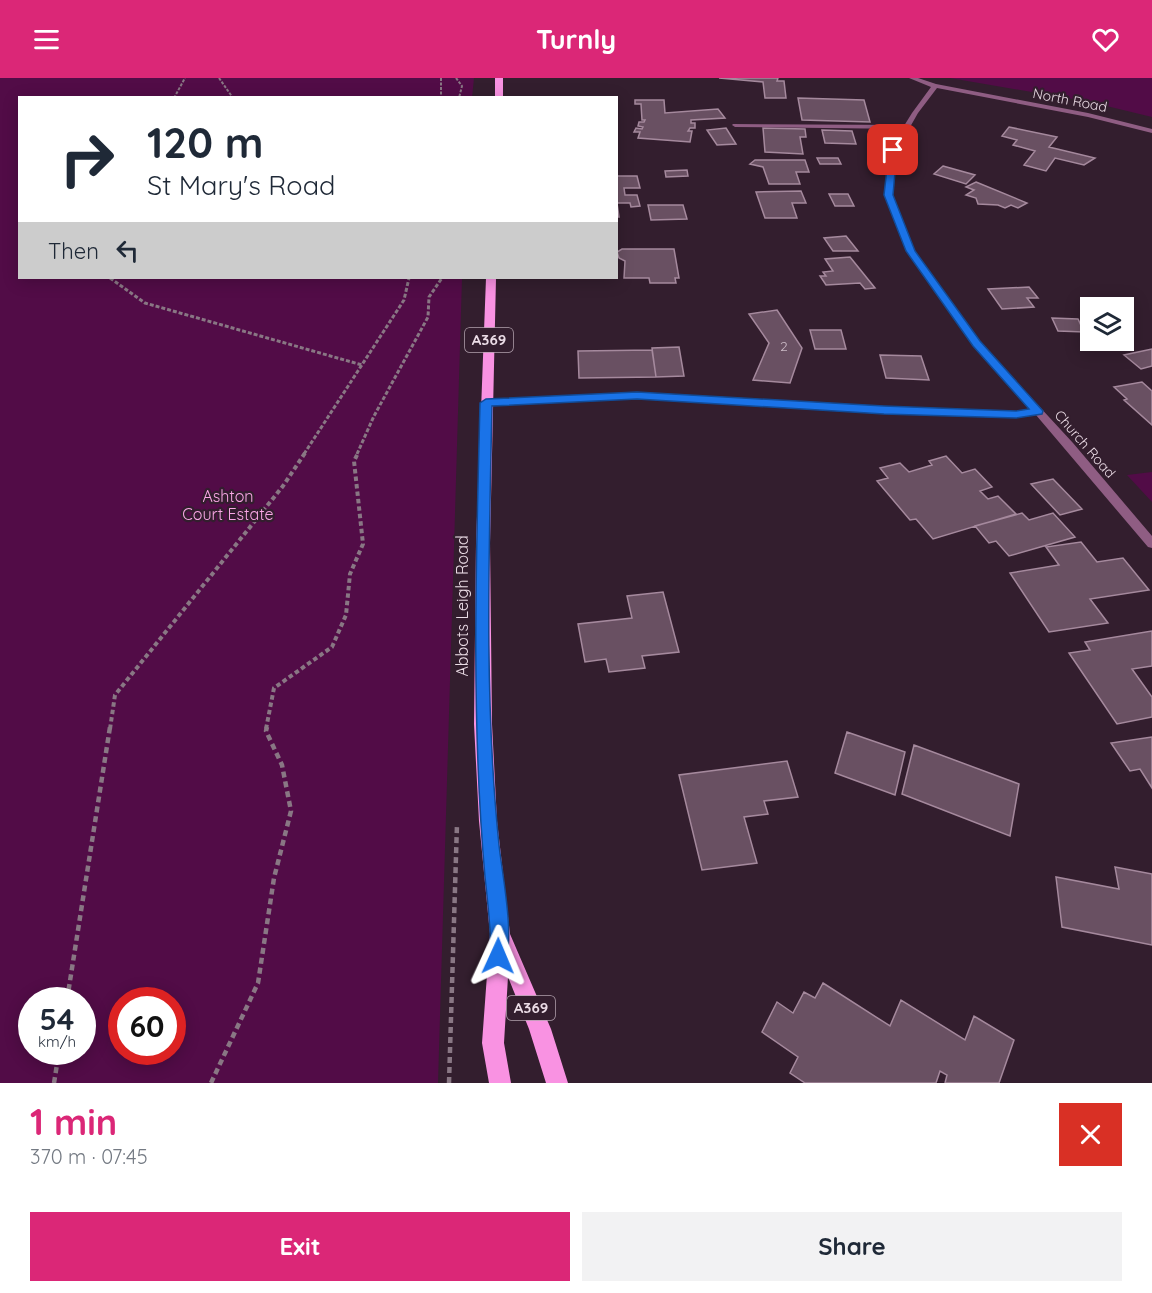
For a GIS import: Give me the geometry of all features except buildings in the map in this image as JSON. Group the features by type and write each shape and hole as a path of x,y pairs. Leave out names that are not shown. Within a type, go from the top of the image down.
{"main road":[{"path":"499,78 499,96"},
{"name":"Abbots Leigh Road","path":"491,279 483,543 483,724 489,821 500,934 494,1042 500,1083"},
{"name":"Abbots Leigh Road","path":"500,934 540,1029 556,1083"}],"street":[{"name":"North Road","path":"912,78 935,86 1088,115 1152,131"},
{"name":"Church Road","path":"935,86 893,150 888,195 911,251 976,344 1038,411 1152,544"},
{"path":"735,125 907,127"},
{"path":"486,403 637,396 1016,415 1038,411"}],"path":[{"path":"175,96 185,78"},
{"path":"219,78 232,96"},
{"path":"441,78 441,96"},
{"path":"456,78 462,86 460,96"},
{"path":"111,279 145,303 362,365"},
{"path":"69,987 115,695 283,486 404,300 409,279"},
{"path":"211,1083 258,983 274,878 291,811 282,765 266,731 274,688 332,647 346,615 350,574 363,544 354,461 374,416 428,316 429,297 441,279"},
{"path":"54,1083 57,1065"}],"green space":[{"name":"Ashton Court Estate","path":"0,78 474,78 472,96 18,96 18,279 462,279 438,1083 0,1083"},
{"path":"950,78 1152,78 1152,117 1090,102"},
{"path":"1152,472 1152,502 1127,475"}],"route":[{"path":"498,956 500,934 489,821 483,724 486,403 637,396 1016,415 1038,411 976,344 911,251 888,195 893,150"}]}
